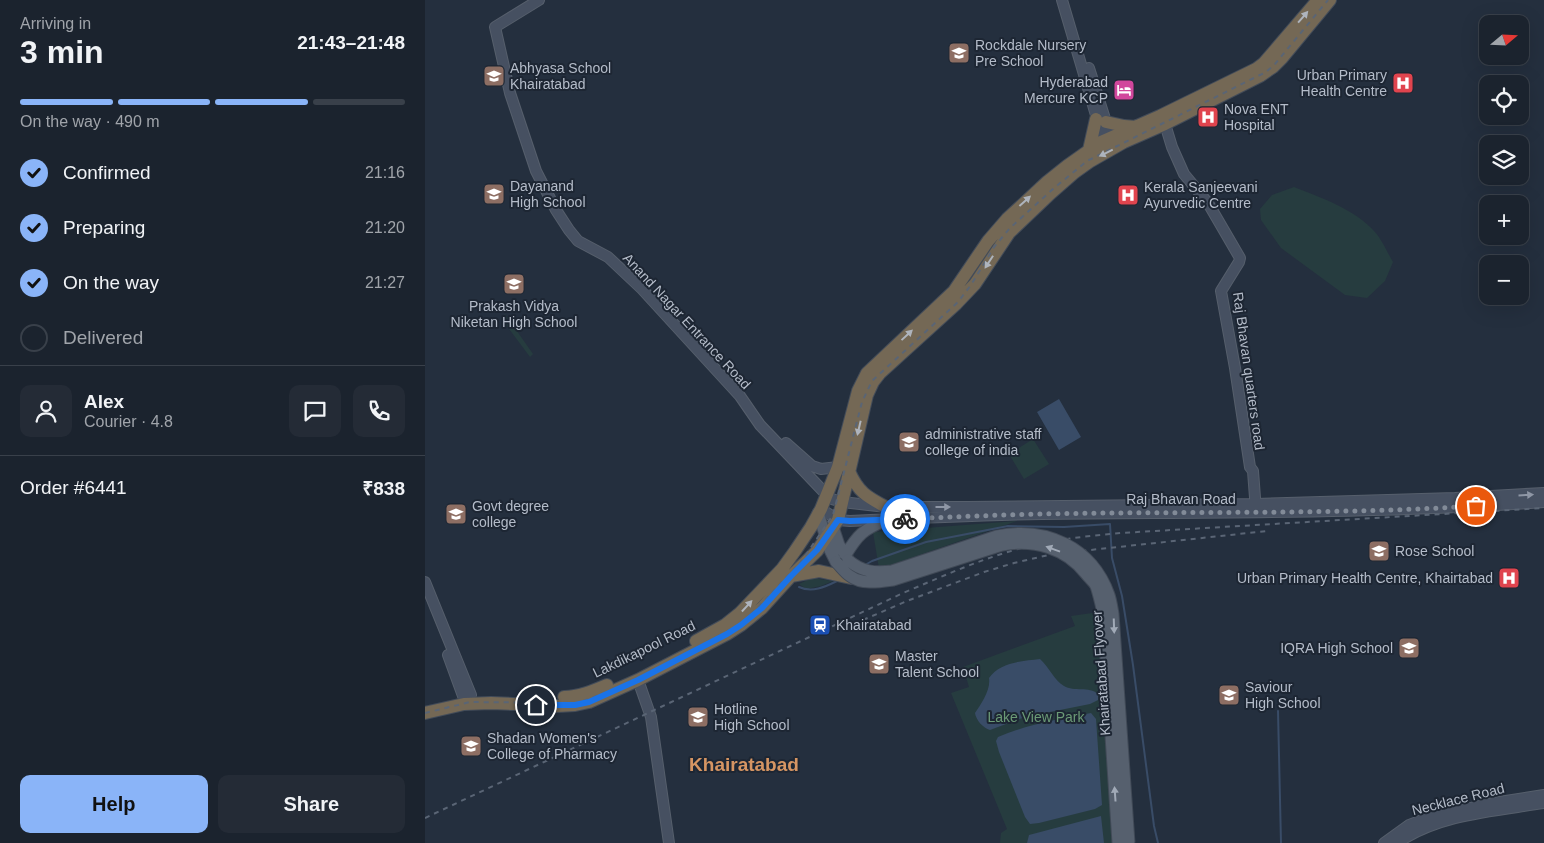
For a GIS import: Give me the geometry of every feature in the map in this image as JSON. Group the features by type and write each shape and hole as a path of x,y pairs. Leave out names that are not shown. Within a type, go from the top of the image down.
{"highway":[{"path":"1012,222 1089,162 1124,142 1165,124 1260,76 1279,62 1318,0"},
{"path":"832,528 842,502 839,469 873,382 975,284 1009,233 1012,222 1047,182 1089,150 1105,130 1124,126 1136,127 1257,69 1330,0"},
{"path":"1089,150 1105,130"},
{"path":"839,469 866,497 886,513"},
{"name":"Lakdikapool Road","path":"425,713 464,704 574,697 633,674 725,625 740,613 782,569 803,539 839,469"},
{"name":"Lakdikapool Road","path":"425,705 467,696 492,694 575,705 589,702 638,680 741,625 762,608 817,550 832,528"},
{"path":"791,576 819,571 851,578"}],"main road":[{"name":"Anand Nagar Entrance Road","path":"539,0 495,27 510,93 541,181 556,210 578,241 600,252 625,272 740,396 757,418"},
{"path":"1062,0 1105,130"},
{"path":"1069,0 1105,130"},
{"name":"Raj Bhavan quarters road","path":"1165,124 1183,174 1208,203 1240,258 1221,290 1250,467 1247,473 1252,509"},
{"path":"757,418 812,466 821,469 839,469"},
{"path":"757,418 760,425 822,502 832,528 829,550 843,559 851,578"},
{"name":"Raj Bhavan Road","path":"1252,509 1544,494"},
{"path":"822,502 832,528"},
{"path":"803,539 822,502"},
{"name":"Raj Bhavan Road","path":"822,502 842,502 886,513"},
{"name":"Raj Bhavan Road","path":"832,528 850,521 886,513 1433,508 1544,502"},
{"path":"843,559 860,534 886,513"},
{"name":"Khairatabad Flyover","path":"843,559 867,571 877,573 892,571 997,536 1013,533 1026,533 1053,538 1067,544 1081,554 1092,565 1102,580 1109,596 1113,614 1129,843"},
{"name":"Khairatabad Flyover","path":"851,578 875,583 893,580 1013,543 1030,543 1056,550 1078,564 1095,585 1103,613 1118,843"},
{"path":"425,582 444,638 467,696"},
{"path":"425,600 444,638"},
{"path":"638,680 651,717 669,843"},
{"name":"Necklace Road","path":"1397,843 1416,831 1440,822 1544,794"},
{"name":"Necklace Road","path":"1384,843 1417,821 1494,807 1544,803"}],"green space":[{"path":"1294,187 1326,200 1358,217 1380,239 1393,262 1385,281 1367,298 1345,295 1281,248 1261,220 1260,209 1272,195"},
{"path":"505,314 533,354 530,357 501,318"},
{"path":"1033,439 1049,464 1024,479 1009,454"},
{"path":"1017,521 879,569 873,532"},
{"path":"812,578 833,581 806,589 799,584"},
{"name":"Lake View Park","path":"1099,612 1114,843 1000,843 1001,833 1007,829 951,693 969,687 963,667 1075,626 1071,616"}],"water":[{"path":"1059,399 1081,437 1059,450 1037,412"},
{"path":"1040,659 1064,686 1072,689 1090,690 1098,694 1098,700 1090,704 1025,717 990,730 982,726 975,713 987,692 989,678 1005,665"},
{"path":"1091,713 1096,719 1102,805 1095,809 1030,824 1025,817 999,752 996,741 998,737 1032,725"},
{"path":"1101,816 1104,843 1027,843 1029,835"}],"waterway":[{"path":"865,565 926,542 1008,526 1064,527 1110,524 1112,558 1122,596 1154,826 1158,843"},
{"path":"799,587 814,589 837,581"},
{"path":"1278,711 1281,843"}],"railway":[{"path":"425,713 470,702 578,703 639,680 744,622 801,562 833,515 862,402 872,381 958,302 971,285 994,247 1010,228 1087,161 1266,72 1275,64 1328,0"},
{"path":"425,818 903,593 1003,553 1043,543 1121,533 1544,508"},
{"path":"863,620 984,572 1053,554 1267,531"}],"way so far":[{"path":"905,519 1041,514 1249,513 1476,506"}],"place":[{"name":"Rockdale Nursery Pre School","path":"959,53"},
{"name":"Abhyasa School Khairatabad","path":"494,76"},
{"name":"Urban Primary Health Centre","path":"1403,83"},
{"name":"Hyderabad Mercure KCP","path":"1124,90"},
{"name":"Nova ENT Hospital","path":"1208,117"},
{"name":"Dayanand High School","path":"494,194"},
{"name":"Kerala Sanjeevani Ayurvedic Centre","path":"1128,195"},
{"name":"Prakash Vidya Niketan High School","path":"514,284"},
{"name":"administrative staff college of india","path":"909,442"},
{"name":"Govt degree college","path":"456,514"},
{"name":"Rose School","path":"1379,551"},
{"name":"Urban Primary Health Centre, Khairtabad","path":"1509,578"},
{"name":"Khairatabad","path":"820,625"},
{"name":"IQRA High School","path":"1409,648"},
{"name":"Master Talent School","path":"879,664"},
{"name":"Saviour High School","path":"1229,695"},
{"name":"Hotline High School","path":"698,717"},
{"name":"Shadan Women's College of Pharmacy","path":"471,746"}],"district":[{"name":"Khairatabad","path":"744,764"}],"route":[{"path":"536,705 575,705 589,702 638,680 727,634 762,608 817,550 838,520 905,519"}]}
